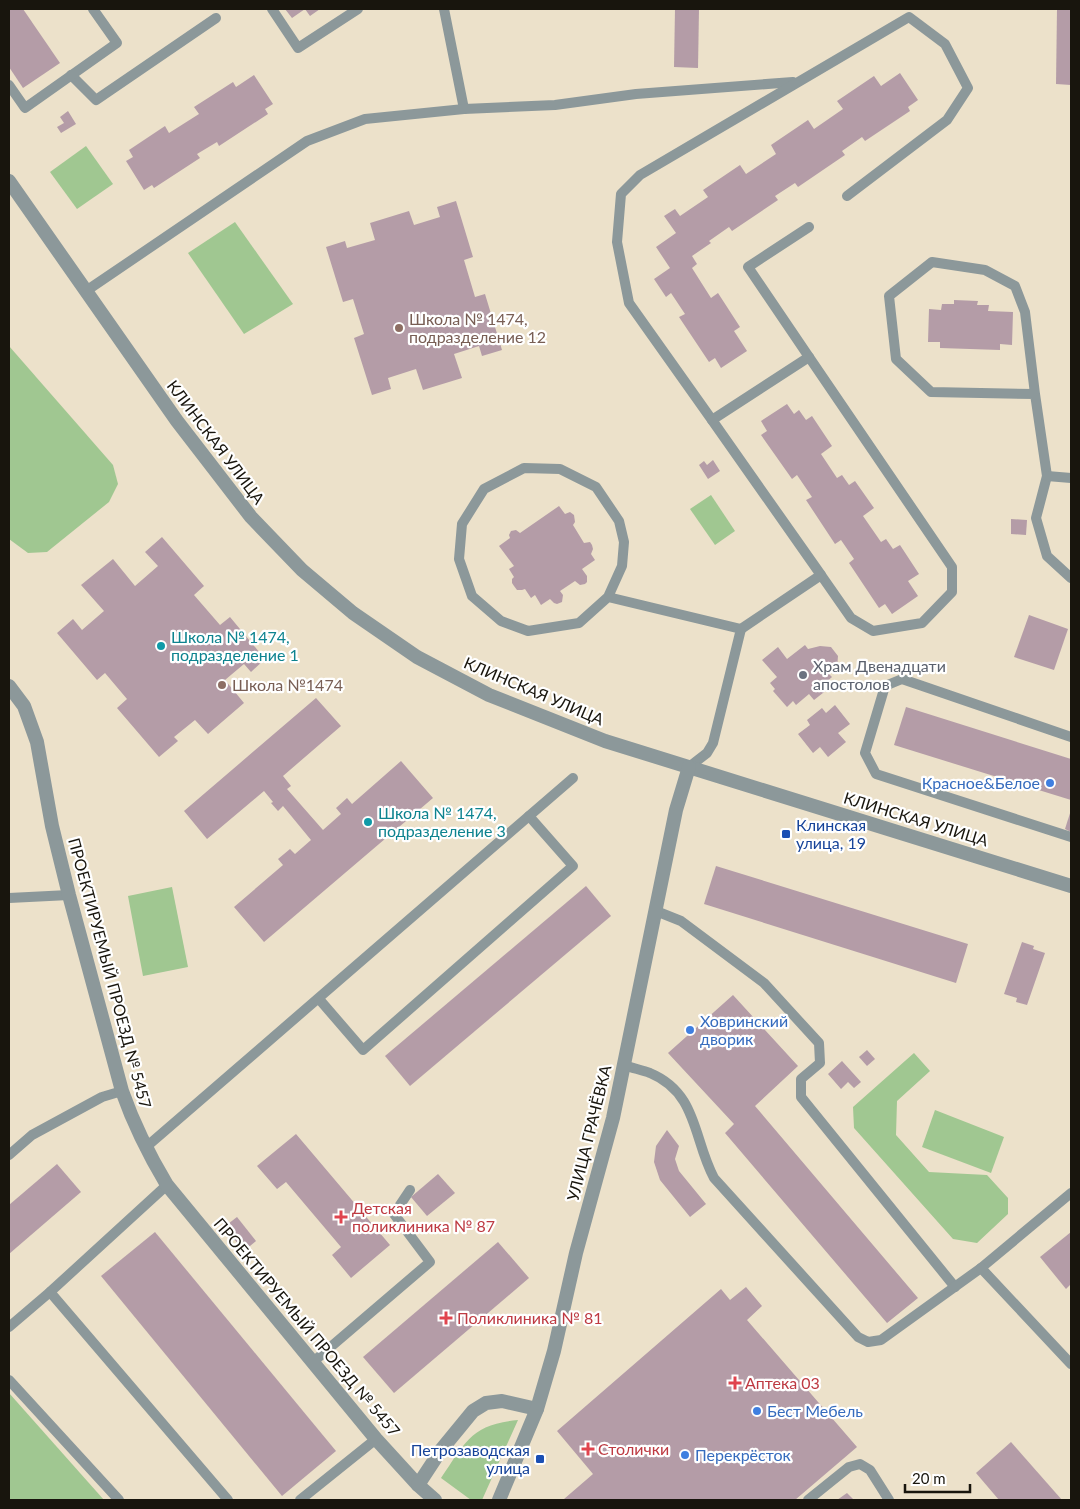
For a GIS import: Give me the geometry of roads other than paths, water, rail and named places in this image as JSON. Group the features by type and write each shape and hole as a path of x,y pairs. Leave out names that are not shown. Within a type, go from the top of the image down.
{"street":[{"name":"КЛИНСКАЯ УЛИЦА","path":"9,181 177,421 251,517 302,570 353,613 417,657 489,695 605,741 1071,886"},
{"name":"ПРОЕКТИРУЕМЫЙ ПРОЕЗД № 5457","path":"9,686 24,706 37,742 52,826 69,895 122,1092 145,1148 166,1185 376,1439 418,1485 435,1500"},
{"name":"УЛИЦА ГРАЧЁВКА","path":"499,1500 538,1409 554,1351 576,1253 613,1118 676,810 689,767"},
{"path":"418,1485 441,1450 473,1412 486,1403 502,1401 538,1409"}],"lane":[{"path":"9,85 25,108 117,43 92,9"},
{"path":"272,9 298,48 358,9"},
{"path":"444,9 464,109"},
{"path":"809,227 748,266 952,567 952,592 922,623 873,631 851,618 629,302 617,242 621,194 640,175 910,13 945,44 968,88 947,120 847,196"},
{"path":"71,75 96,100 216,18"},
{"path":"86,292 307,141 365,119 464,109 555,104 636,94 797,82"},
{"path":"1035,394 931,392 896,359 889,296 932,262 985,270 1015,286 1025,312 1047,476 1036,518 1048,556 1071,578"},
{"path":"712,420 809,357"},
{"path":"524,468 560,468 596,487 619,521 624,542 622,566 608,597 578,623 528,631 500,621 472,596 459,559 462,524 484,489 524,468"},
{"path":"1047,476 1071,478"},
{"path":"689,767 707,753 713,743 741,629 821,575"},
{"path":"608,597 741,629"},
{"path":"1071,737 902,679 885,686 865,753 876,774 1071,837"},
{"path":"145,1148 573,778"},
{"path":"319,999 364,1050 573,866 529,816"},
{"path":"9,898 69,895"},
{"path":"656,911 681,921 764,983 820,1043 820,1063 801,1079 801,1097 955,1287"},
{"path":"624,1065 650,1073 667,1083 680,1095 690,1112 707,1164 714,1178 858,1337 868,1342 881,1340 955,1287 1071,1193"},
{"path":"9,1155 32,1135 102,1097 122,1092"},
{"path":"9,1327 50,1292 166,1185"},
{"path":"313,1362 430,1262 394,1214 410,1190"},
{"path":"980,1268 1071,1364"},
{"path":"50,1292 228,1500"},
{"path":"9,1380 119,1500"},
{"path":"300,1500 376,1439"},
{"path":"808,1500 849,1466 860,1464 870,1470 889,1500"}],"place":[{"name":"Школа № 1474, подразделение 12","path":"399,328"},
{"name":"Школа № 1474, подразделение 1","path":"161,646"},
{"name":"Храм Двенадцати апостолов","path":"803,675"},
{"name":"Школа №1474","path":"222,685"},
{"name":"Красное&Белое","path":"1050,783"},
{"name":"Школа № 1474, подразделение 3","path":"368,822"},
{"name":"Клинская улица, 19","path":"786,834"},
{"name":"Ховринский дворик","path":"690,1030"},
{"name":"Детская поликлиника № 87","path":"341,1217"},
{"name":"Поликлиника № 81","path":"446,1318"},
{"name":"Аптека 03","path":"735,1383"},
{"name":"Бест Мебель","path":"757,1411"},
{"name":"Столички","path":"588,1449"},
{"name":"Перекрёсток","path":"685,1455"},
{"name":"Петрозаводская улица","path":"540,1459"}]}
